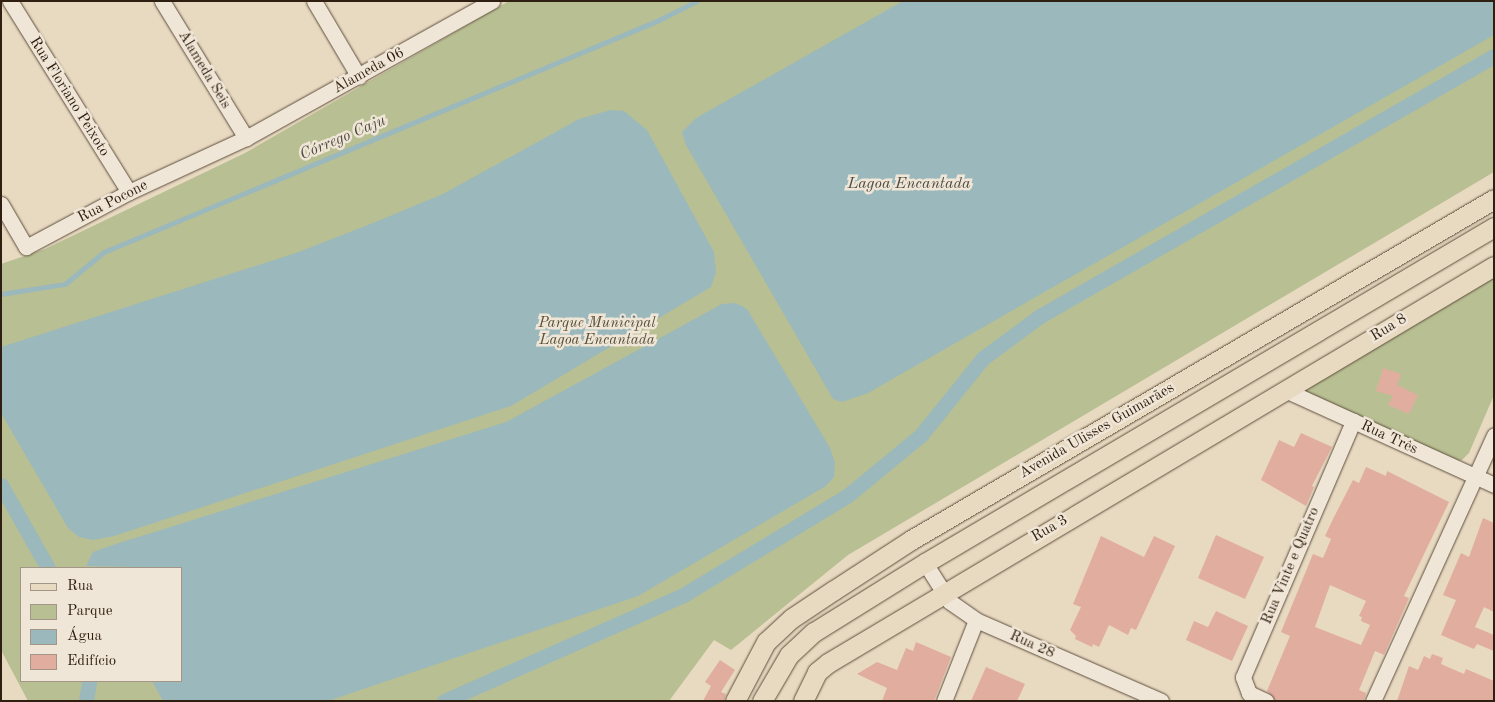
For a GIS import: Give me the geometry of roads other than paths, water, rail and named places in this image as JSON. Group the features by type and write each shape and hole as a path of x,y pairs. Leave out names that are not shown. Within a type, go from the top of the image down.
{"main road":[{"name":"Avenida Ulisses Guimarães","path":"735,701 758,652 776,632 834,590 911,540 1494,199"},
{"name":"Avenida Ulisses Guimarães","path":"762,701 773,677 799,645 925,563 1494,227"},
{"name":"Rua 8","path":"1285,390 1494,266"},
{"name":"Rua 3","path":"803,701 817,672 941,592 1285,390"},
{"path":"911,540 925,563"}],"street":[{"name":"Rua Floriano Peixoto","path":"10,1 129,192"},
{"name":"Alameda Seis","path":"162,1 246,138"},
{"path":"314,1 359,77"},
{"name":"Alameda 06","path":"246,138 359,77 474,6 492,1"},
{"name":"Rua Pocone","path":"1,204 26,247 129,192 246,138"},
{"name":"Rua Três","path":"1285,390 1494,485"},
{"name":"Rua Vinte e Quatro","path":"1266,701 1249,693 1243,677 1353,421"},
{"path":"1372,701 1494,435"},
{"name":"Rua 28","path":"925,563 941,592 976,620 1161,701"},
{"path":"944,701 976,620"}],"water":[{"name":"Lagoa Encantada","path":"903,1 1494,1 1494,35 868,393 842,402 833,399 686,145 682,132 696,118"},
{"path":"611,110 624,111 647,130 714,252 716,272 711,287 511,406 114,536 93,540 79,537 68,528 1,413 1,347 296,253 443,194 579,119"},
{"path":"736,303 747,309 830,448 835,463 834,477 826,486 638,596 328,701 163,701 153,682 182,682 182,567 86,566 93,552 116,544 506,422 722,304"}],"waterway":[{"name":"Córrego Caju","path":"1,294 65,284 104,252 657,21 697,1"},
{"path":"444,701 685,594 847,496 921,435 983,358 1040,316 1494,56"},
{"path":"1,485 47,567"},
{"path":"86,701 89,682"}],"park label":[{"name":"Parque Municipal Lagoa Encantada","path":"597,332"}]}
